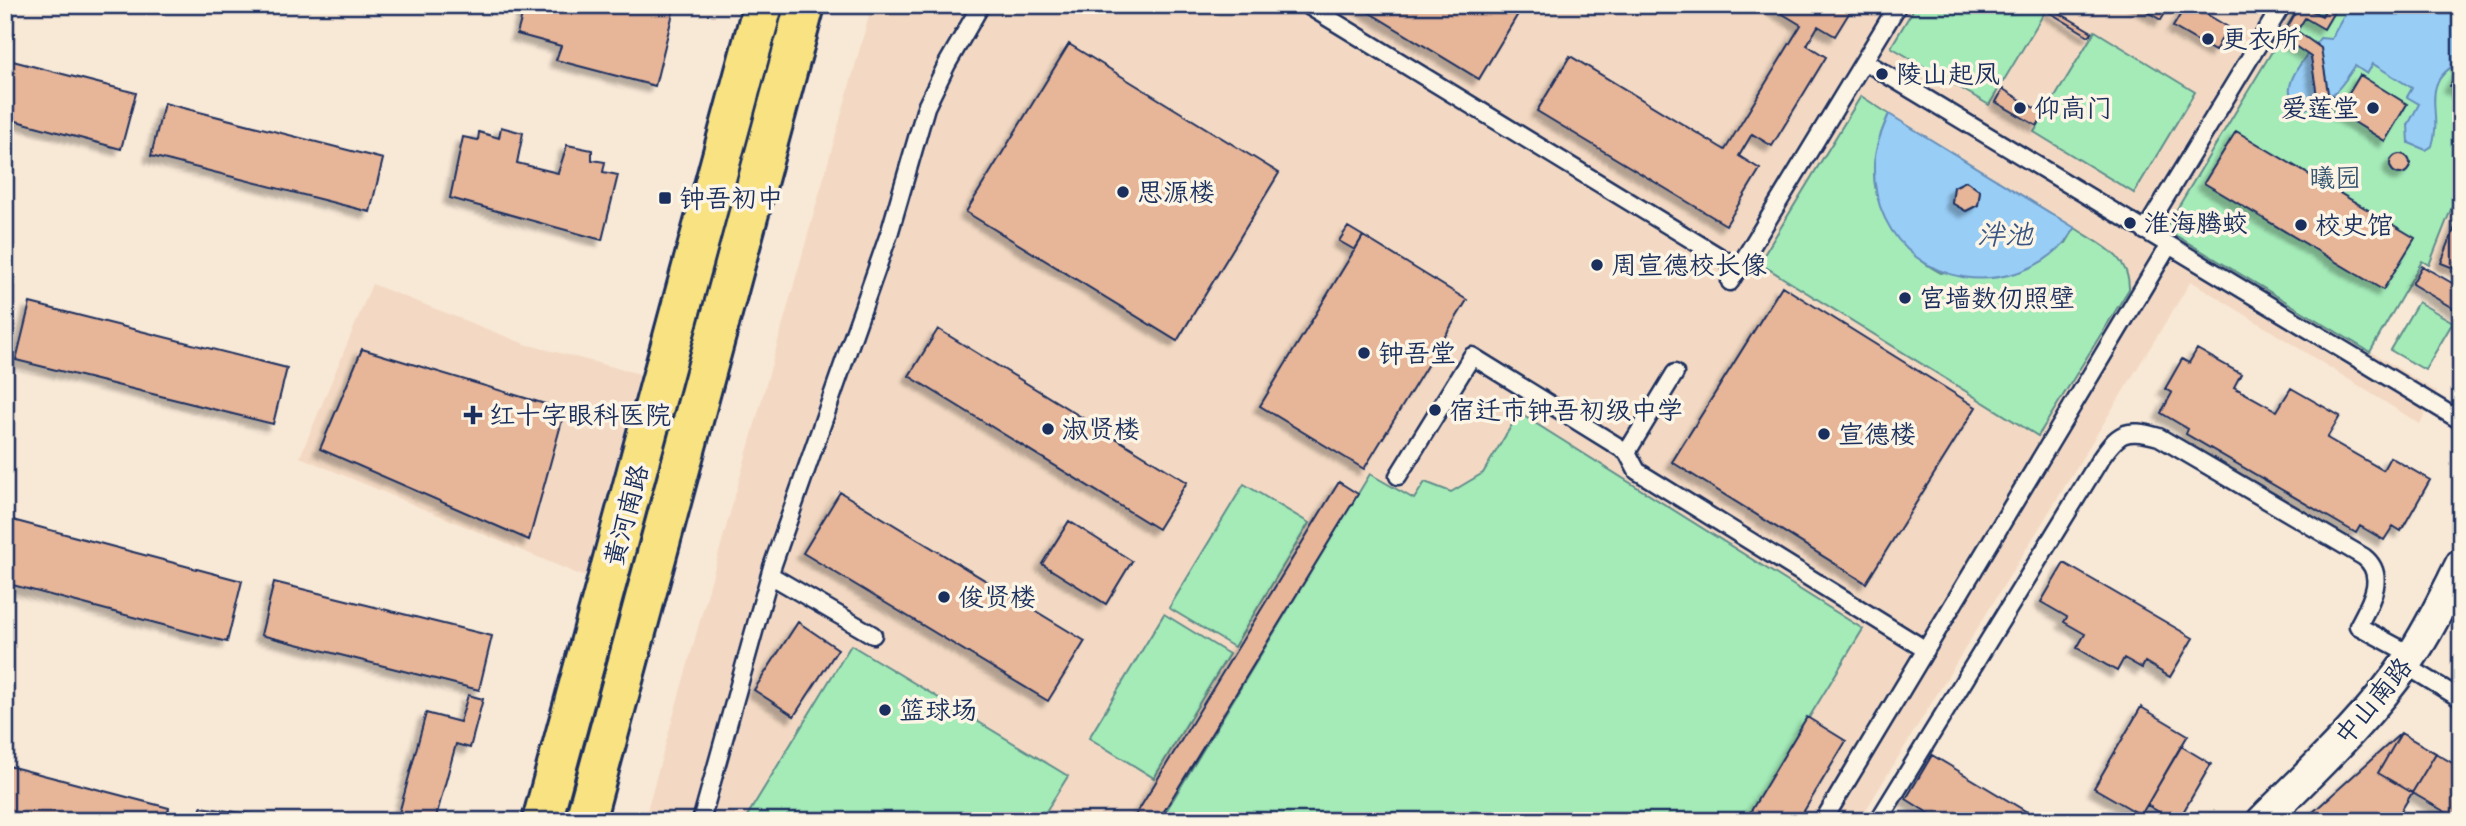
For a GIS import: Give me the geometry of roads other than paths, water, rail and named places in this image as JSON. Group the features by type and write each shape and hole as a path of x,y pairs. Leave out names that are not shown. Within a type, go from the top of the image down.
{"main road":[{"name":"黄河南路","path":"542,821 763,5"},
{"name":"黄河南路","path":"585,821 805,5"}],"street":[{"name":"中山南路","path":"2262,821 2354,728 2409,660 2461,564"}],"lane":[{"path":"701,821 770,575 890,231 926,107 981,5"},
{"path":"1307,5 1734,275 1898,5"},
{"path":"2145,231 2282,5"},
{"path":"1864,61 2461,421"},
{"path":"1823,821 2169,246"},
{"path":"1398,476 1472,356 1627,452 1637,471 1926,650"},
{"path":"1627,452 1675,373"},
{"path":"1878,821 2099,461 2113,441 2122,434 2145,433 2160,437 2364,557 2374,569 2375,593 2358,626 2461,699"},
{"path":"770,575 873,635"}],"water":[{"path":"2365,5 2461,5 2461,61 2447,70 2435,89 2435,133 2432,146 2426,150 2409,143 2408,125 2419,104 2407,97 2412,88 2373,64 2367,74 2355,66 2334,94 2303,110 2294,103 2290,94 2294,75 2320,38 2331,39 2345,14"},
{"name":"泮池","path":"1889,114 2075,228 2064,244 2034,266 2016,273 1989,278 1962,277 1938,270 1916,257 1899,240 1885,218 1876,193 1874,165 1877,145","holes":["1966,181 1980,191 1978,205 1966,211 1952,203 1954,187"]}],"place":[{"name":"更衣所","path":"2208,39"},
{"name":"陵山起凤","path":"1882,74"},
{"name":"仰高门","path":"2020,108"},
{"name":"爱莲堂","path":"2373,108"},
{"name":"思源楼","path":"1123,192"},
{"name":"钟吾初中","path":"665,198"},
{"name":"淮海腾蛟","path":"2130,223"},
{"name":"校史馆","path":"2301,225"},
{"name":"周宣德校长像","path":"1597,265"},
{"name":"宫墙数仞照壁","path":"1905,298"},
{"name":"钟吾堂","path":"1364,353"},
{"name":"宿迁市钟吾初级中学","path":"1435,410"},
{"name":"红十字眼科医院","path":"473,415"},
{"name":"淑贤楼","path":"1048,429"},
{"name":"宣德楼","path":"1824,434"},
{"name":"俊贤楼","path":"944,597"},
{"name":"篮球场","path":"885,710"}],"park label":[{"name":"曦园","path":"2335,178"}]}
